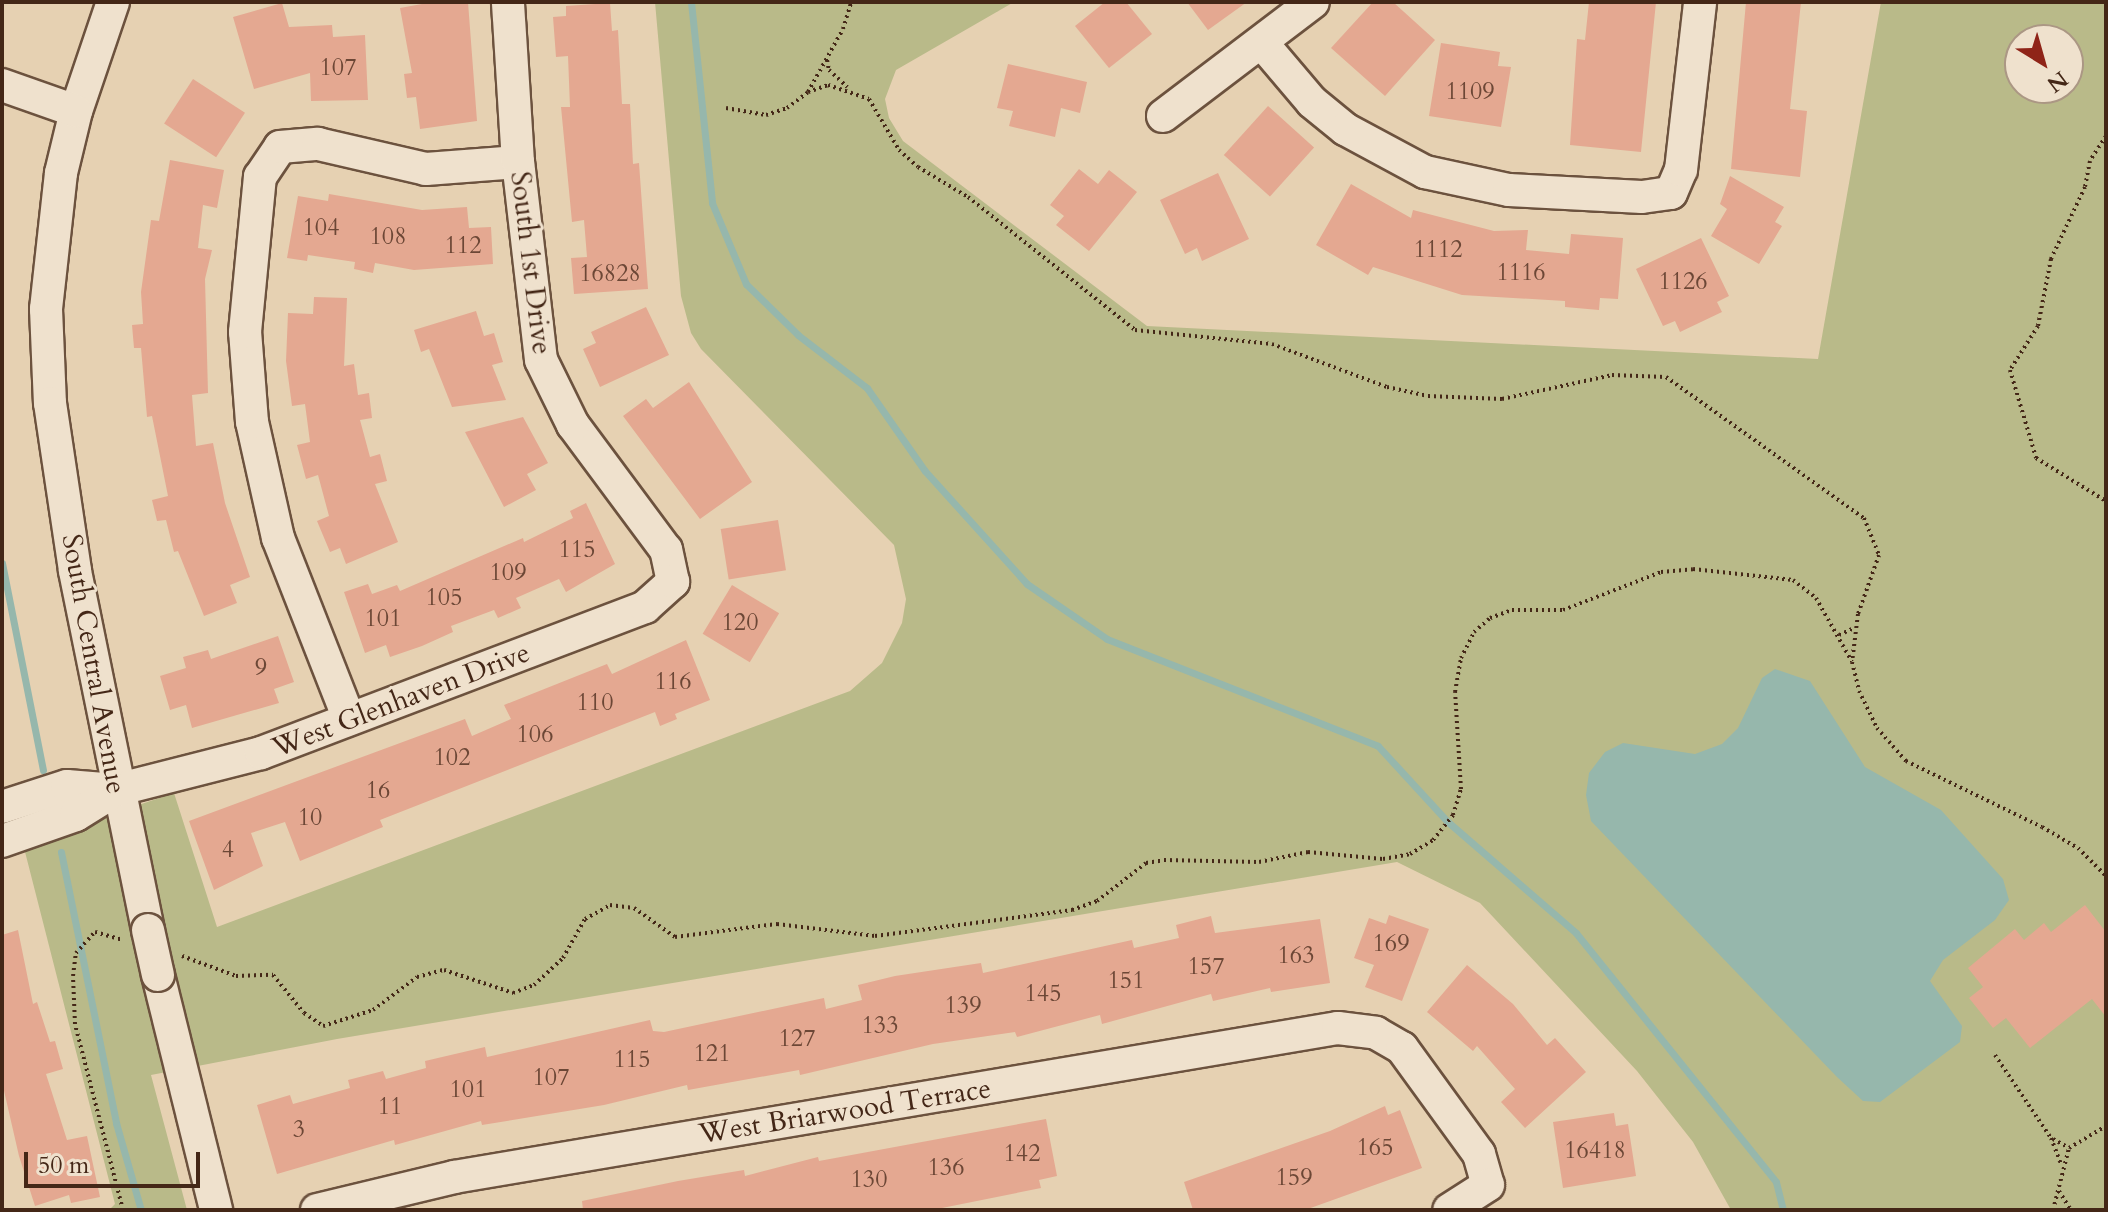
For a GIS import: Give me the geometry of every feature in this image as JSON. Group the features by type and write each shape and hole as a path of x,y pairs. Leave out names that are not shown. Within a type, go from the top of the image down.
{"street":[{"name":"South Central Avenue","path":"113,2 76,111 52,233 46,309 50,403 116,790 216,1210"},
{"name":"South 1st Drive","path":"508,2 518,162 532,307 549,383 666,550 673,582"},
{"path":"1163,116 1313,2"},
{"path":"1262,43 1312,102 1345,129 1425,172 1509,190 1642,197 1671,193 1681,170 1700,2"},
{"path":"2,85 76,111"},
{"path":"349,719 278,538 252,422 245,332 250,247 260,177 280,147 318,144 426,169 518,162"},
{"name":"West Glenhaven Drive","path":"116,790 261,753 645,607 673,582"},
{"path":"2,807 67,786 116,790"},
{"path":"2,841 76,815 116,790"},
{"name":"West Briarwood Terrace","path":"317,1210 424,1197 1338,1028 1376,1033 1402,1048 1479,1154 1488,1185 1449,1210"}],"path":[{"path":"808,92 827,58 851,2"},
{"path":"827,58 829,70 849,89"},
{"path":"726,108 766,115 787,108 808,92 828,85 849,89 869,99 899,150 918,167 968,197 1102,299 1135,330 1272,344 1387,387 1428,396 1502,399 1612,375 1666,377 1864,518 1879,555 1855,628 1852,662"},
{"path":"2106,136 2090,161 2085,187 2051,259 2038,326 2010,370 2036,458 2106,501"},
{"path":"214,966 236,976 273,975 304,1013 323,1026 373,1010 417,977 444,970 513,993 534,985 563,958 585,919 610,905 634,908 675,937 777,924 875,936 1072,910 1097,901 1146,863 1164,860 1190,864 1259,862 1308,852 1383,859 1410,854 1433,840 1453,815 1461,789 1457,681 1474,632 1490,618 1512,610 1563,610 1661,572 1693,569 1793,580 1816,598 1852,662 1859,691 1877,728 1906,761 2042,827 2078,848 2106,876"},
{"path":"1839,635 1855,628"},
{"path":"95,932 76,953 75,1024 123,1210"},
{"path":"1995,1055 2051,1138 2061,1164"},
{"path":"2053,1210 2061,1164 2069,1148 2106,1126"},
{"path":"2051,1138 2069,1148"},
{"path":"2058,1189 2071,1210"}],"green space":[{"path":"655,2 1014,2 896,70 885,99 889,118 903,141 1147,326 1818,359 1881,2 2106,2 2106,1210 1731,1210 1693,1142 1637,1071 1480,903 1397,862 337,1039 151,1075 187,1210 109,1210 115,1204 23,844 174,793 217,927 850,691 882,663 902,623 906,599 894,545 701,349 691,333 681,296"}],"water":[{"path":"1775,669 1810,681 1865,767 1941,810 2003,879 2009,900 1995,920 1943,960 1930,981 1962,1026 1960,1042 1880,1102 1863,1101 1837,1077 1591,821 1586,795 1589,773 1605,752 1623,743 1695,754 1722,744 1738,728 1762,678"}],"building":[{"path":"433,2 468,2 477,121 420,129 416,97 407,98 404,74 412,73 400,8"},
{"path":"1105,2 1126,2 1152,34 1109,68 1075,26"},
{"path":"1187,2 1247,2 1208,30"},
{"path":"1373,2 1393,2 1435,40 1385,96 1331,48"},
{"path":"1589,2 1656,2 1641,152 1570,145 1577,39 1585,40"},
{"path":"1746,2 1801,2 1790,109 1807,111 1800,177 1731,169"},
{"path":"282,3 289,27 332,25 333,37 365,35 368,100 311,101 310,73 254,89 233,17"},
{"path":"610,3 612,31 618,30 622,104 630,104 633,164 639,163 648,289 574,294 571,258 587,257 584,220 572,222 561,107 570,107 568,56 556,57 553,17 566,16 566,6"},
{"path":"1441,43 1500,52 1498,66 1511,67 1501,127 1429,116"},
{"path":"1008,64 1087,82 1080,113 1061,108 1055,137 1009,126 1013,111 997,108"},
{"path":"193,79 245,113 216,157 164,123"},
{"path":"1268,106 1314,147 1270,197 1224,155"},
{"path":"170,160 224,170 217,208 203,205 198,248 212,250 205,279 208,393 192,395 196,446 213,443 225,503 250,577 230,585 237,603 204,616 178,551 174,552 166,520 157,521 152,500 168,496 152,416 147,417 141,348 134,348 132,325 143,324 141,292 151,220 159,221"},
{"path":"1079,169 1098,184 1109,170 1137,192 1089,251 1056,225 1064,216 1050,205"},
{"path":"1218,173 1249,239 1202,261 1197,248 1185,254 1160,200"},
{"path":"1730,176 1784,207 1775,222 1782,226 1759,264 1711,236 1727,209 1720,204"},
{"path":"1351,184 1411,218 1413,210 1494,231 1528,230 1526,250 1569,254 1571,234 1623,238 1618,299 1600,298 1599,310 1565,307 1565,301 1462,295 1373,267 1368,275 1316,245"},
{"path":"329,194 422,210 467,207 469,228 491,227 493,264 414,270 375,263 373,273 354,269 355,262 308,255 307,261 287,258 298,196 328,201"},
{"path":"1701,238 1729,296 1717,302 1722,312 1680,332 1675,321 1663,326 1636,269"},
{"path":"314,297 347,298 344,366 354,364 358,395 369,393 372,418 360,420 370,457 380,454 387,481 375,484 398,542 346,564 340,548 330,552 317,521 329,516 318,475 306,479 297,445 310,442 305,404 292,406 286,361 288,313 313,314"},
{"path":"646,307 669,355 600,387 583,349 596,343 591,332"},
{"path":"476,311 484,336 494,333 503,362 492,365 506,400 452,407 429,349 421,352 414,330"},
{"path":"689,382 752,482 700,519 623,416 646,399 653,408"},
{"path":"523,417 548,463 527,474 536,490 504,507 465,432"},
{"path":"586,503 615,564 566,592 559,579 516,598 521,608 498,618 494,610 451,626 453,632 422,646 390,657 386,645 365,653 344,592 368,584 372,594 397,585 400,591 523,538 524,542 573,518 570,511"},
{"path":"778,520 786,570 729,579 721,529"},
{"path":"732,585 779,613 750,662 703,634"},
{"path":"278,636 294,682 274,689 279,703 192,728 186,705 170,710 160,676 186,668 183,657 208,650 211,659"},
{"path":"686,640 710,700 675,714 677,719 660,726 655,712 380,820 383,827 300,861 285,822 251,833 263,866 214,890 189,821 465,719 472,736 511,719 504,705 607,664 612,674"},
{"path":"2085,905 2106,932 2106,1017 2092,999 2030,1048 2006,1018 1993,1028 1969,998 1983,987 1968,968 2015,929 2024,940 2044,923 2051,932"},
{"path":"1389,915 1429,929 1402,1001 1365,987 1374,965 1354,958 1369,918 1386,924"},
{"path":"1211,916 1215,933 1320,919 1330,983 1271,992 1270,988 1213,1001 1211,994 1102,1024 1100,1015 1017,1037 1015,1032 933,1044 800,1075 799,1070 688,1090 687,1085 604,1105 482,1125 481,1121 395,1145 394,1140 277,1174 257,1105 290,1095 293,1104 350,1088 348,1080 383,1071 386,1079 426,1068 425,1061 485,1047 487,1057 650,1020 653,1031 664,1032 824,998 826,1009 862,1000 858,985 895,976 981,963 983,973 1132,940 1134,948 1179,938 1176,925"},
{"path":"18,930 33,1004 37,1002 50,1042 55,1041 63,1069 46,1074 67,1140 87,1136 100,1197 71,1203 69,1195 35,1206 19,1156 2,1082 2,935"},
{"path":"1467,965 1513,1004 1547,1045 1555,1038 1586,1072 1525,1128 1501,1102 1515,1089 1477,1046 1473,1051 1427,1012"},
{"path":"1385,1106 1388,1115 1400,1110 1422,1168 1305,1210 1193,1210 1184,1182 1330,1131"},
{"path":"1614,1113 1616,1126 1628,1124 1636,1176 1563,1188 1553,1122"},
{"path":"1046,1119 1057,1176 1039,1180 1041,1188 932,1210 583,1210 582,1201 678,1181 744,1170 745,1176 818,1157 819,1161"}],"waterway":[{"path":"691,2 712,203 746,284 798,335 867,388 925,471 1027,584 1107,639 1378,746 1448,822 1576,933 1776,1182 1783,1210"},
{"path":"2,563 43,770"},
{"path":"61,852 116,1123 141,1210"}]}
